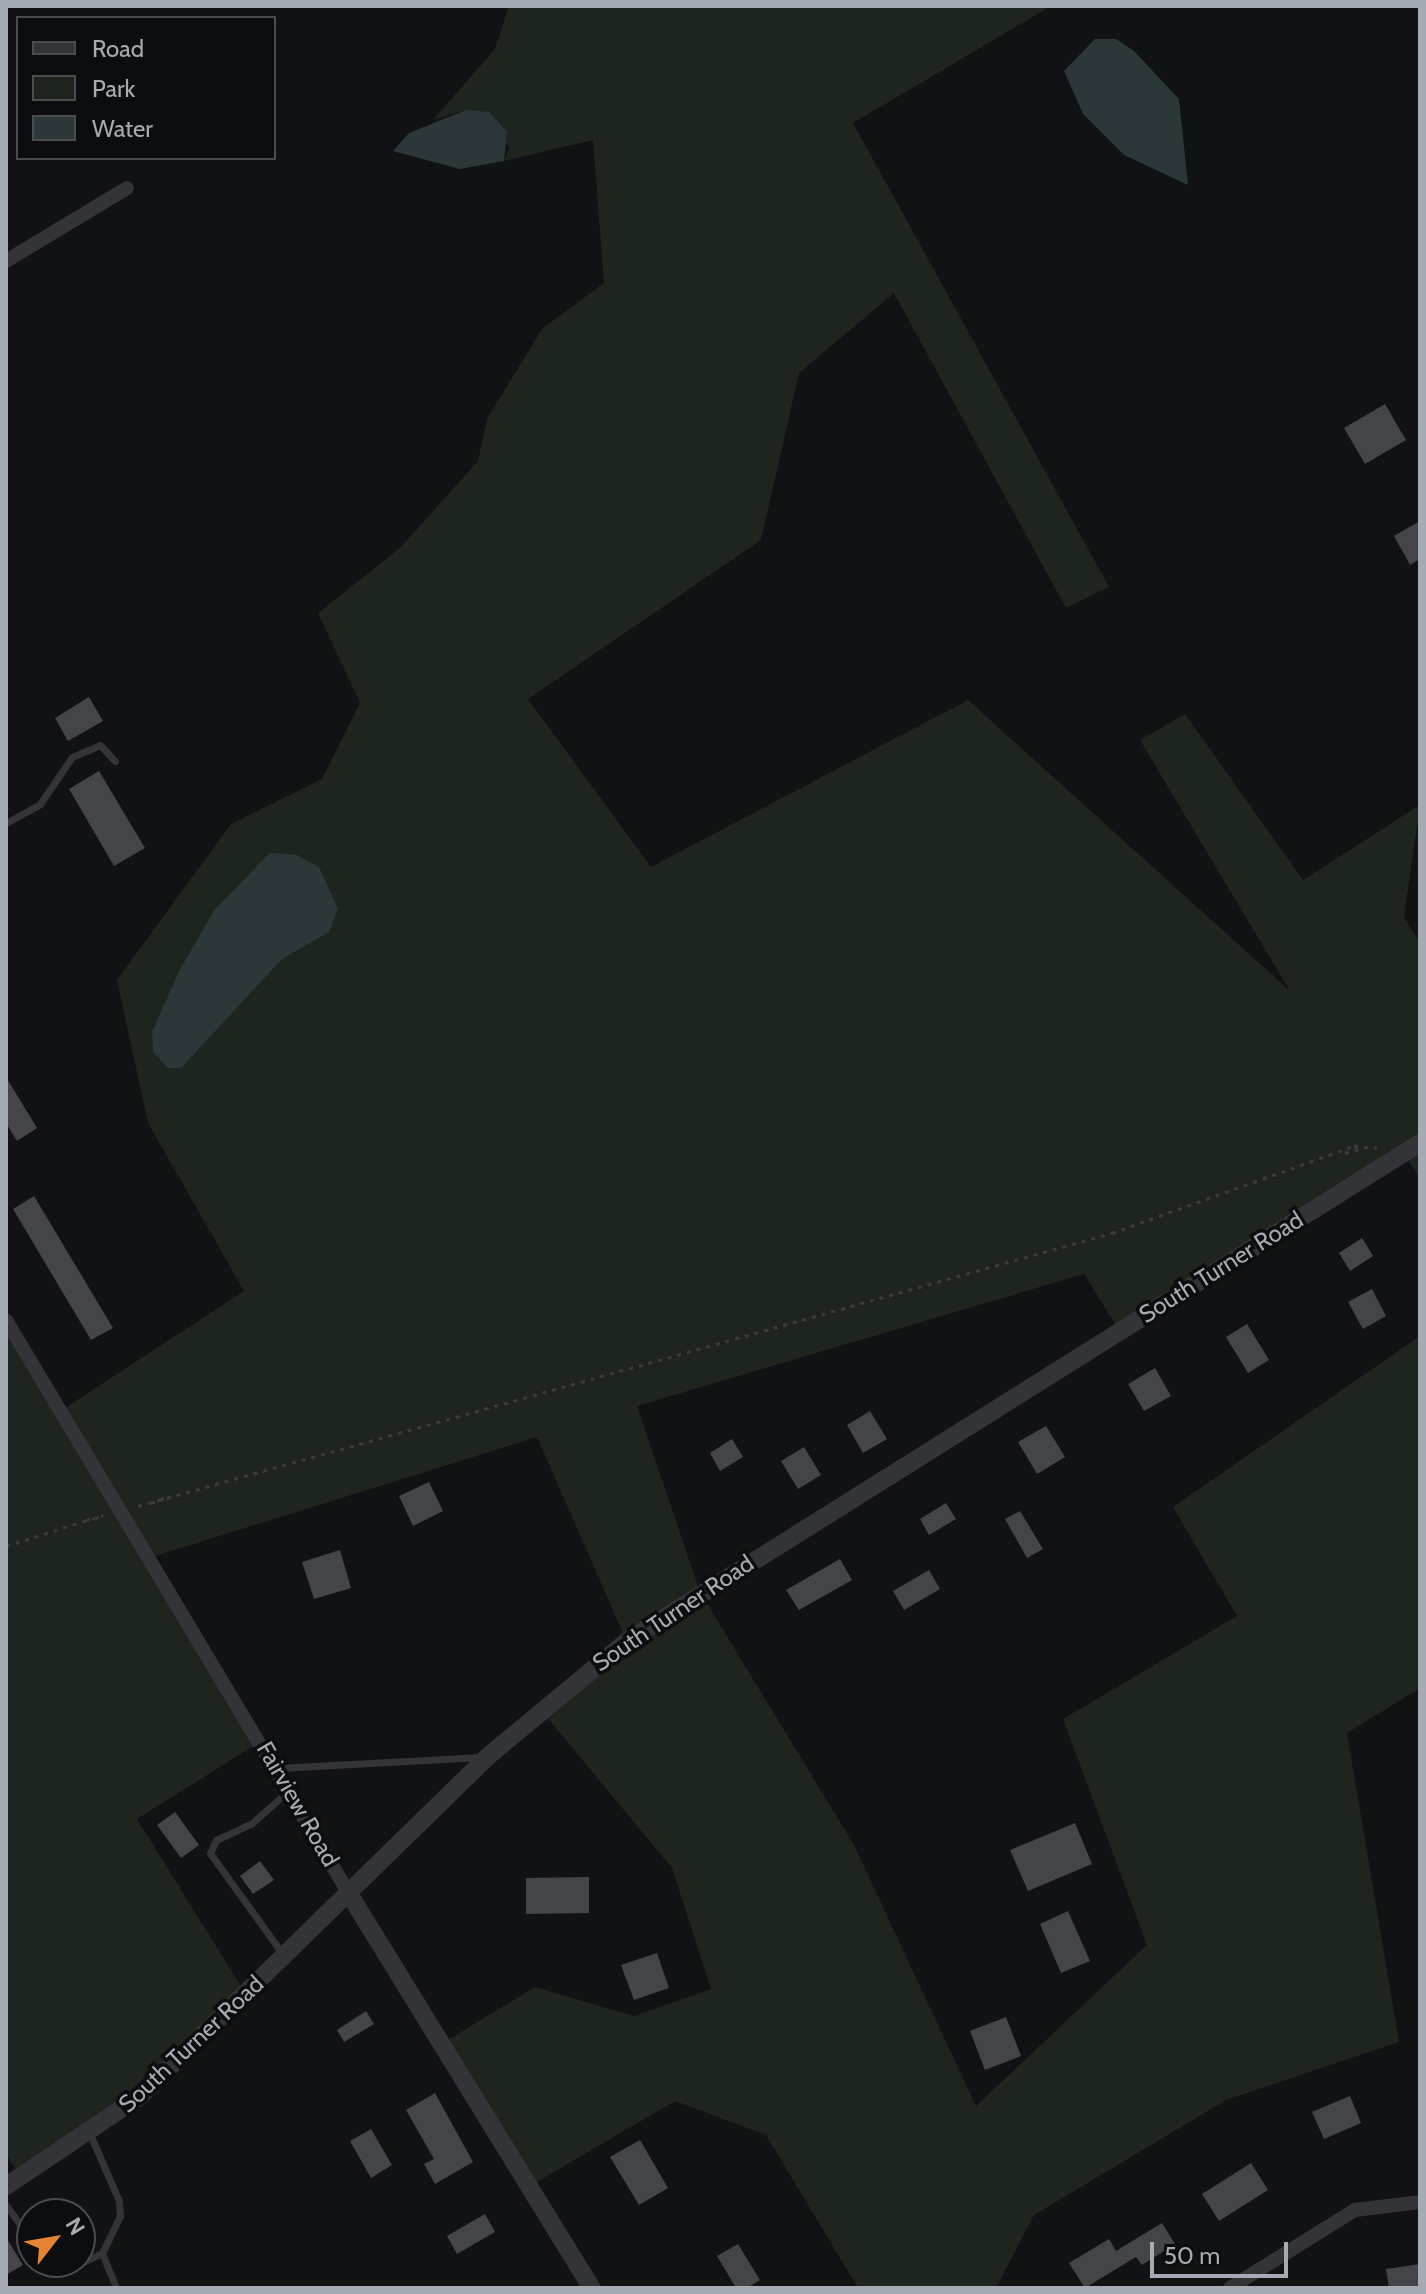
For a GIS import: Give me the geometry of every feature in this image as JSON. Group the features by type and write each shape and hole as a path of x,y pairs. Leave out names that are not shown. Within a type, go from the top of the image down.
{"street":[{"path":"6,261 127,188"},
{"name":"South Turner Road","path":"6,2186 90,2134 175,2065 487,1757 665,1614 1420,1143"},
{"name":"Fairview Road","path":"6,1320 278,1768 348,1892 592,2288"},
{"path":"1230,2288 1355,2210 1420,2202"}],"lane":[{"path":"6,823 40,804 72,757 100,745 115,761"},
{"path":"278,1768 487,1757"},
{"path":"284,1956 210,1853 216,1840 251,1824 290,1789"},
{"path":"90,2134 119,2201 120,2216 102,2253 96,2256"},
{"path":"102,2253 116,2288"}],"path":[{"path":"131,1508 364,1448 1112,1233 1361,1148 1388,1150"},
{"path":"6,1546 86,1520"}],"green space":[{"path":"509,6 1051,6 853,123 1109,587 1066,608 894,293 799,373 761,540 528,699 651,867 968,700 1290,991 1140,740 1185,714 1303,880 1420,805 1404,917 1420,943 1420,1179 1404,1153 1119,1330 1084,1274 637,1406 700,1592 854,1845 976,2106 1147,1945 1063,1719 1237,1616 1173,1507 1420,1336 1420,1688 1347,1733 1399,2042 1226,2100 1034,2215 996,2288 858,2288 766,2135 675,2101 530,2186 443,2043 535,1987 634,2016 711,1989 672,1868 541,1710 626,1640 537,1437 152,1557 261,1741 137,1819 246,1994 175,2065 21,2178 6,2154 6,1337 14,1333 62,1410 244,1291 148,1123 117,980 231,824 322,779 360,703 318,613 400,548 478,461 487,419 542,329 604,283 593,140 504,161 510,147 466,110 433,120 495,49"}],"water":[{"path":"1095,39 1116,39 1134,51 1179,99 1188,185 1124,155 1083,114 1064,71"},
{"path":"466,110 489,112 507,132 504,161 460,169 393,151 409,133"},
{"path":"270,853 297,855 319,867 338,909 329,932 282,959 181,1068 168,1068 153,1052 152,1032 179,971 215,909"}],"building":[{"path":"1385,404 1406,440 1365,464 1344,428"},
{"path":"1420,521 1420,559 1410,565 1394,536"},
{"path":"89,697 103,721 68,741 55,718"},
{"path":"99,771 145,848 114,866 69,789"},
{"path":"6,1077 37,1128 17,1141 6,1123"},
{"path":"34,1196 113,1328 91,1340 13,1209"},
{"path":"1362,1238 1373,1256 1350,1271 1339,1253"},
{"path":"1372,1289 1386,1316 1363,1329 1348,1302"},
{"path":"1247,1324 1269,1360 1248,1373 1226,1337"},
{"path":"1155,1368 1171,1396 1144,1411 1128,1384"},
{"path":"870,1411 887,1439 863,1453 847,1425"},
{"path":"1046,1426 1065,1457 1037,1474 1018,1442"},
{"path":"732,1439 743,1457 720,1471 710,1453"},
{"path":"804,1447 821,1475 798,1489 781,1461"},
{"path":"429,1482 443,1511 413,1526 399,1496"},
{"path":"946,1503 956,1519 929,1535 920,1519"},
{"path":"1020,1511 1043,1549 1027,1558 1005,1519"},
{"path":"340,1550 351,1588 314,1599 302,1562"},
{"path":"840,1559 852,1580 799,1610 786,1590"},
{"path":"929,1570 940,1589 904,1610 893,1591"},
{"path":"175,1812 199,1845 181,1858 157,1825"},
{"path":"1075,1823 1092,1864 1028,1891 1010,1850"},
{"path":"260,1861 274,1880 253,1894 240,1876"},
{"path":"589,1877 589,1913 526,1914 526,1878"},
{"path":"1068,1911 1090,1961 1061,1973 1040,1924"},
{"path":"657,1953 669,1988 634,2000 621,1965"},
{"path":"366,2011 374,2024 344,2042 337,2030"},
{"path":"1006,2017 1021,2056 985,2070 970,2031"},
{"path":"435,2093 473,2162 435,2184 424,2164 434,2159 406,2110"},
{"path":"1350,2096 1361,2123 1324,2139 1312,2112"},
{"path":"371,2129 392,2165 371,2178 350,2141"},
{"path":"640,2140 668,2188 639,2205 610,2157"},
{"path":"1251,2163 1268,2190 1219,2221 1202,2194"},
{"path":"485,2214 495,2232 457,2254 447,2236"},
{"path":"1162,2223 1175,2244 1142,2265 1136,2257 1085,2288 1069,2263 1109,2239 1116,2251"},
{"path":"6,2237 16,2253 16,2269 6,2275"},
{"path":"738,2244 760,2280 747,2288 736,2288 717,2256"},
{"path":"1420,2264 1420,2288 1389,2288 1386,2269"}]}
